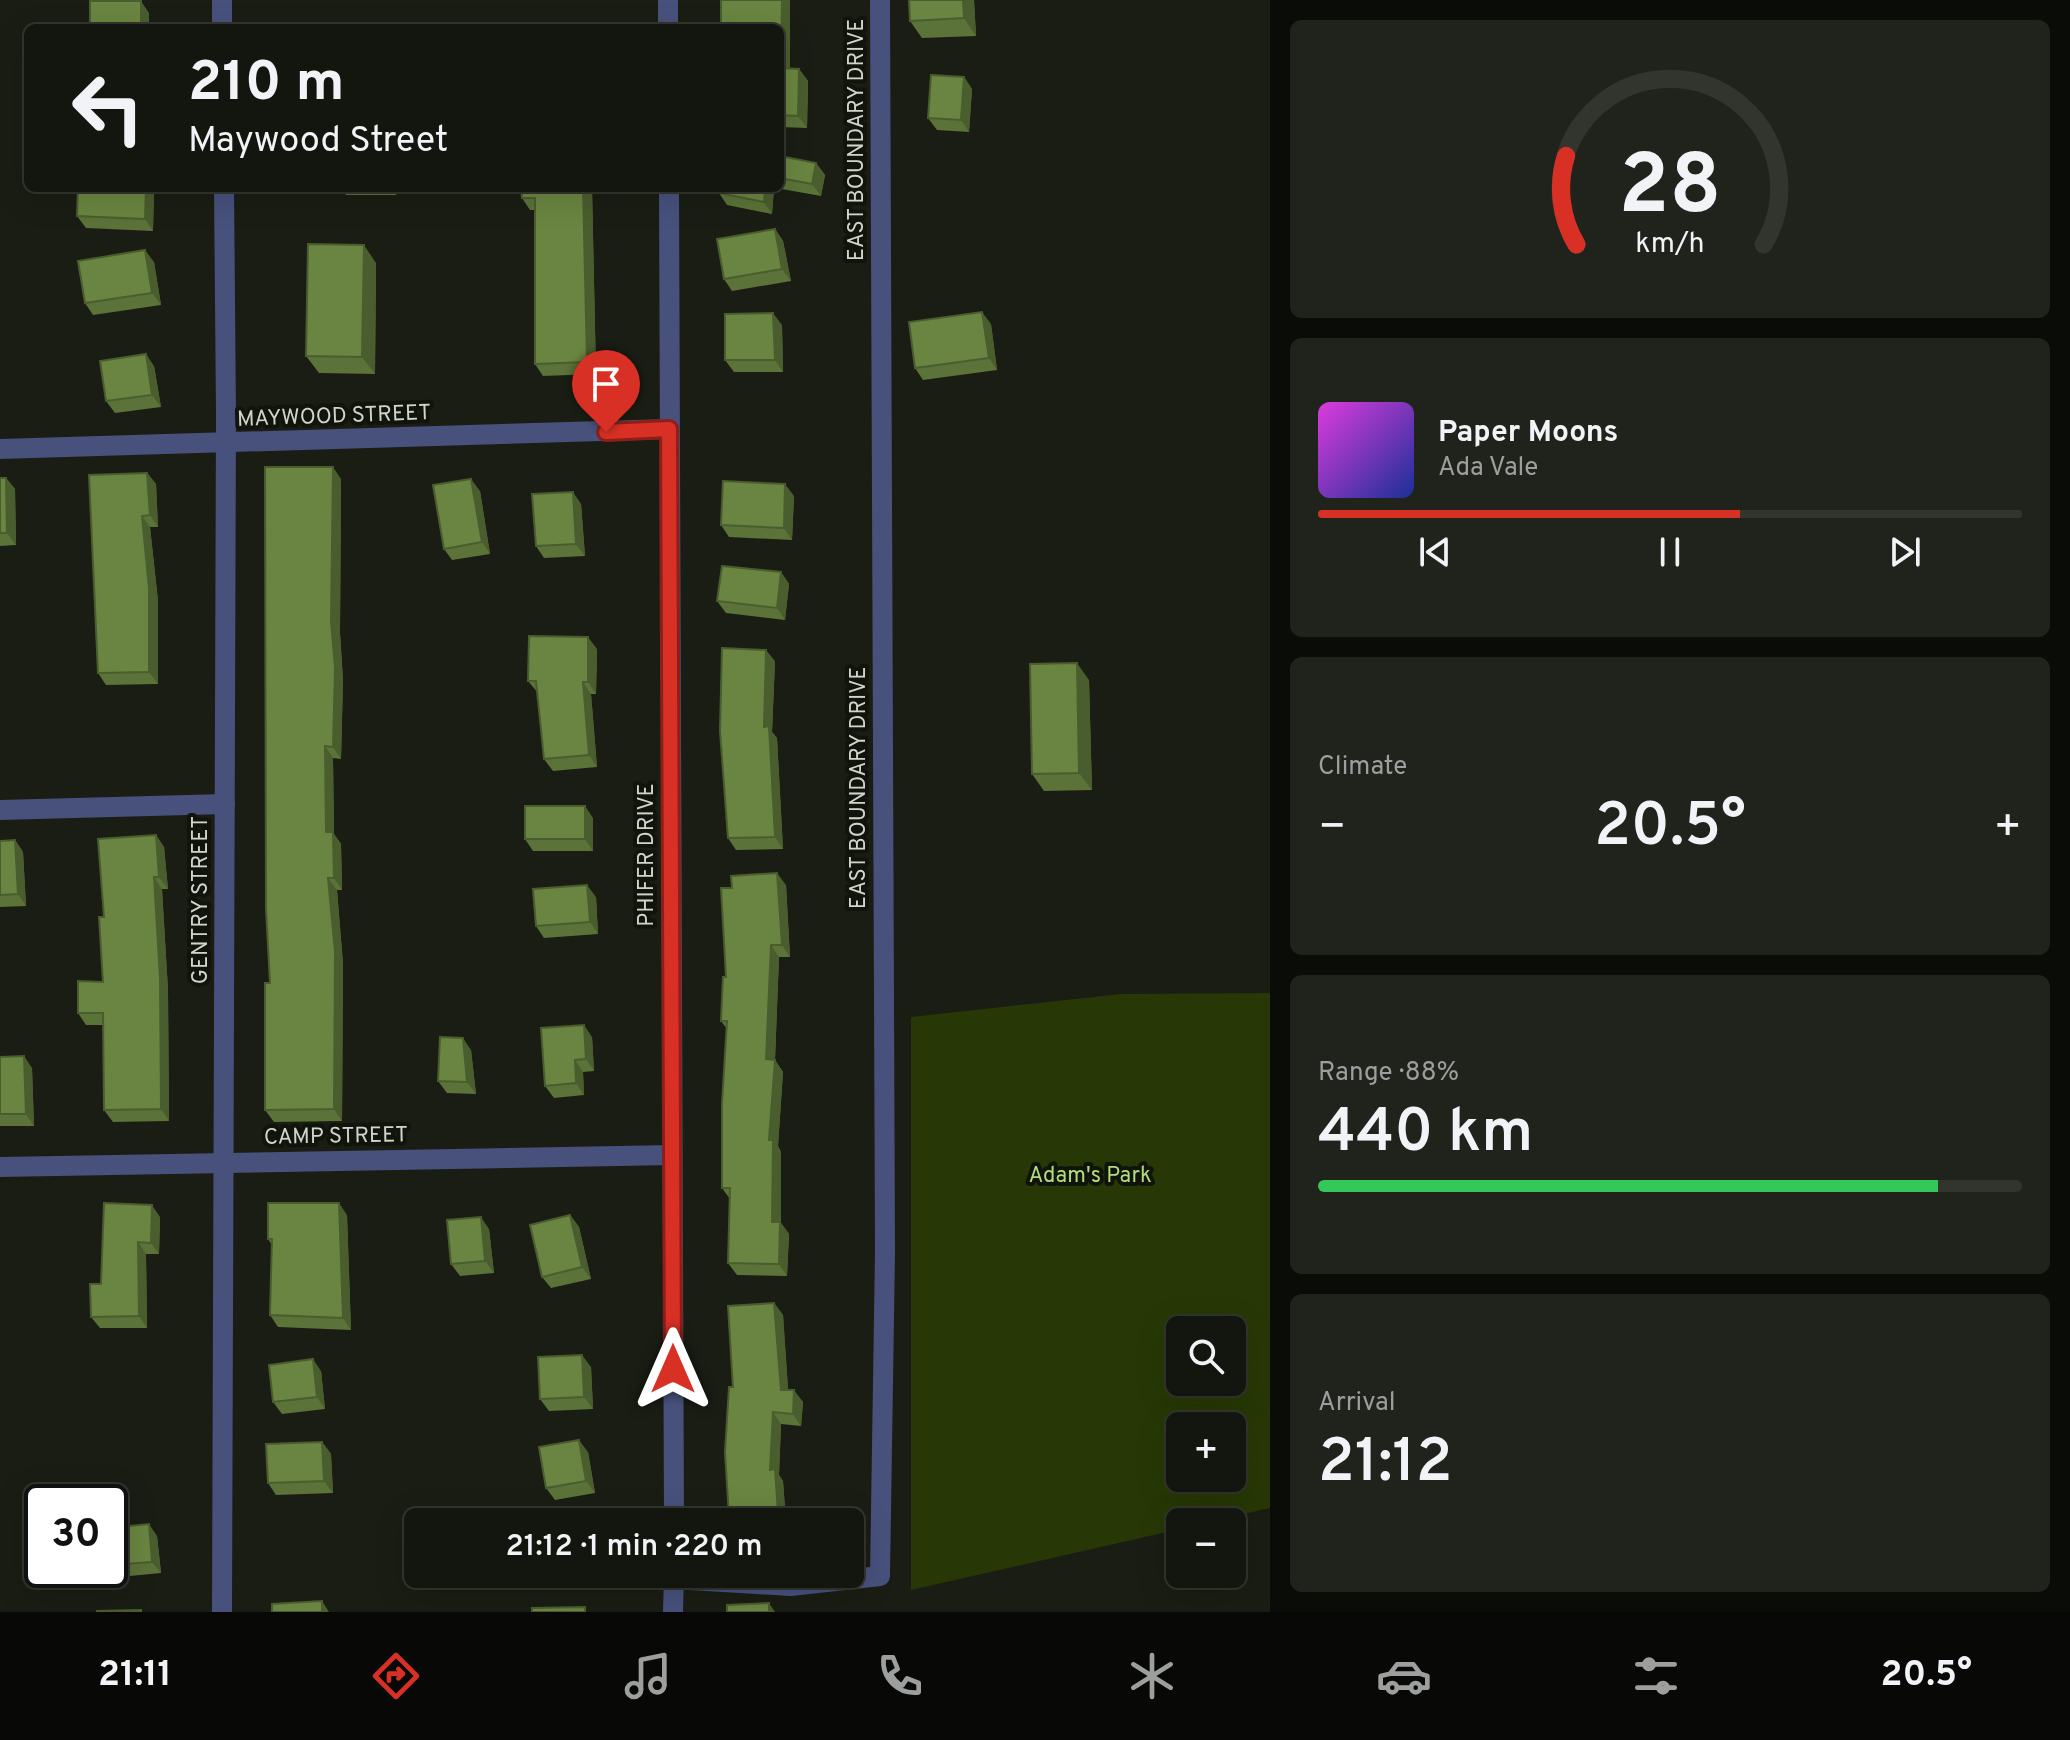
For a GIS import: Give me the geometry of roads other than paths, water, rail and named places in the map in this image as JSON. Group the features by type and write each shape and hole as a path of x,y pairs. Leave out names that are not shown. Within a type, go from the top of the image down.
{"street":[{"path":"222,0 222,24"},
{"path":"668,0 668,24"},
{"name":"EAST BOUNDARY DRIVE","path":"864,1578 880,1576 885,1252 880,0"},
{"name":"GENTRY STREET","path":"222,1612 224,192"},
{"name":"PHIFER DRIVE","path":"669,192 674,1508"},
{"name":"MAYWOOD STREET","path":"0,449 669,429"},
{"path":"0,810 225,804"},
{"name":"CAMP STREET","path":"0,1167 672,1155"},
{"path":"673,1612 674,1588"}],"park label":[{"name":"Adam's Park","path":"1090,1176"}]}
